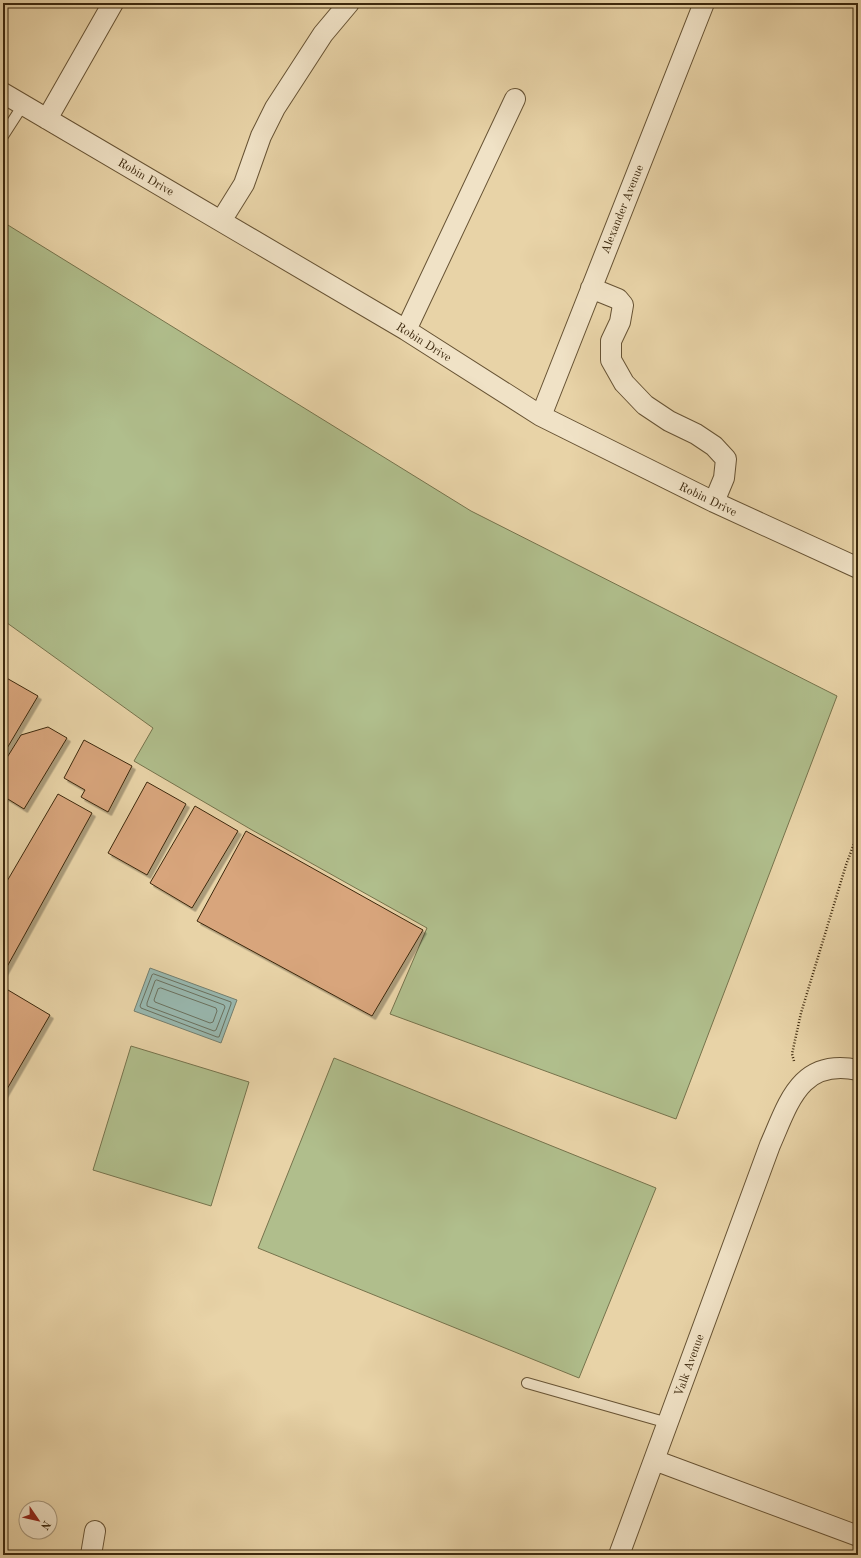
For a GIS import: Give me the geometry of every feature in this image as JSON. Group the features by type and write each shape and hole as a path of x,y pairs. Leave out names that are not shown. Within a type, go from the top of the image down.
{"street":[{"path":"47,119 113,3"},
{"path":"221,221 244,184 261,136 275,108 323,34 348,3"},
{"name":"Alexander Avenue","path":"541,416 704,3"},
{"name":"Robin Drive","path":"3,93 406,330 541,416 714,502 858,568"},
{"path":"406,330 515,99"},
{"path":"591,288 618,298 623,306 620,322 611,341 611,360 624,383 645,405 669,421 696,434 714,446 726,459 724,478 714,502"},
{"name":"Valk Avenue","path":"619,1555 770,1145 788,1104 798,1087 814,1074 829,1068 840,1067 858,1070"},
{"path":"654,1460 858,1536"},
{"path":"91,1555 95,1531"}],"lane":[{"path":"3,136 23,105"},
{"path":"527,1383 668,1423"}],"path":[{"path":"798,1087 792,1054 800,1013 846,865 858,833"}],"green space":[{"path":"3,222 471,511 837,696 676,1119 390,1014 427,928 252,830 134,761 153,728 3,620"},
{"path":"131,1046 249,1082 211,1206 93,1170"},
{"path":"334,1058 656,1188 579,1378 258,1248"}],"water":[{"path":"150,968 237,1000 221,1043 134,1011"}],"building":[{"path":"3,676 38,696 3,755"},
{"path":"48,727 67,738 24,809 3,796 3,790 5,787 3,786 3,764 21,735"},
{"path":"84,740 132,766 108,812 81,797 85,790 64,778"},
{"path":"147,782 186,804 147,875 108,853"},
{"path":"58,794 92,813 3,974 3,888"},
{"path":"195,806 238,831 192,908 150,883"},
{"path":"246,831 423,930 372,1016 197,921"},
{"path":"3,987 50,1015 3,1096"}]}
